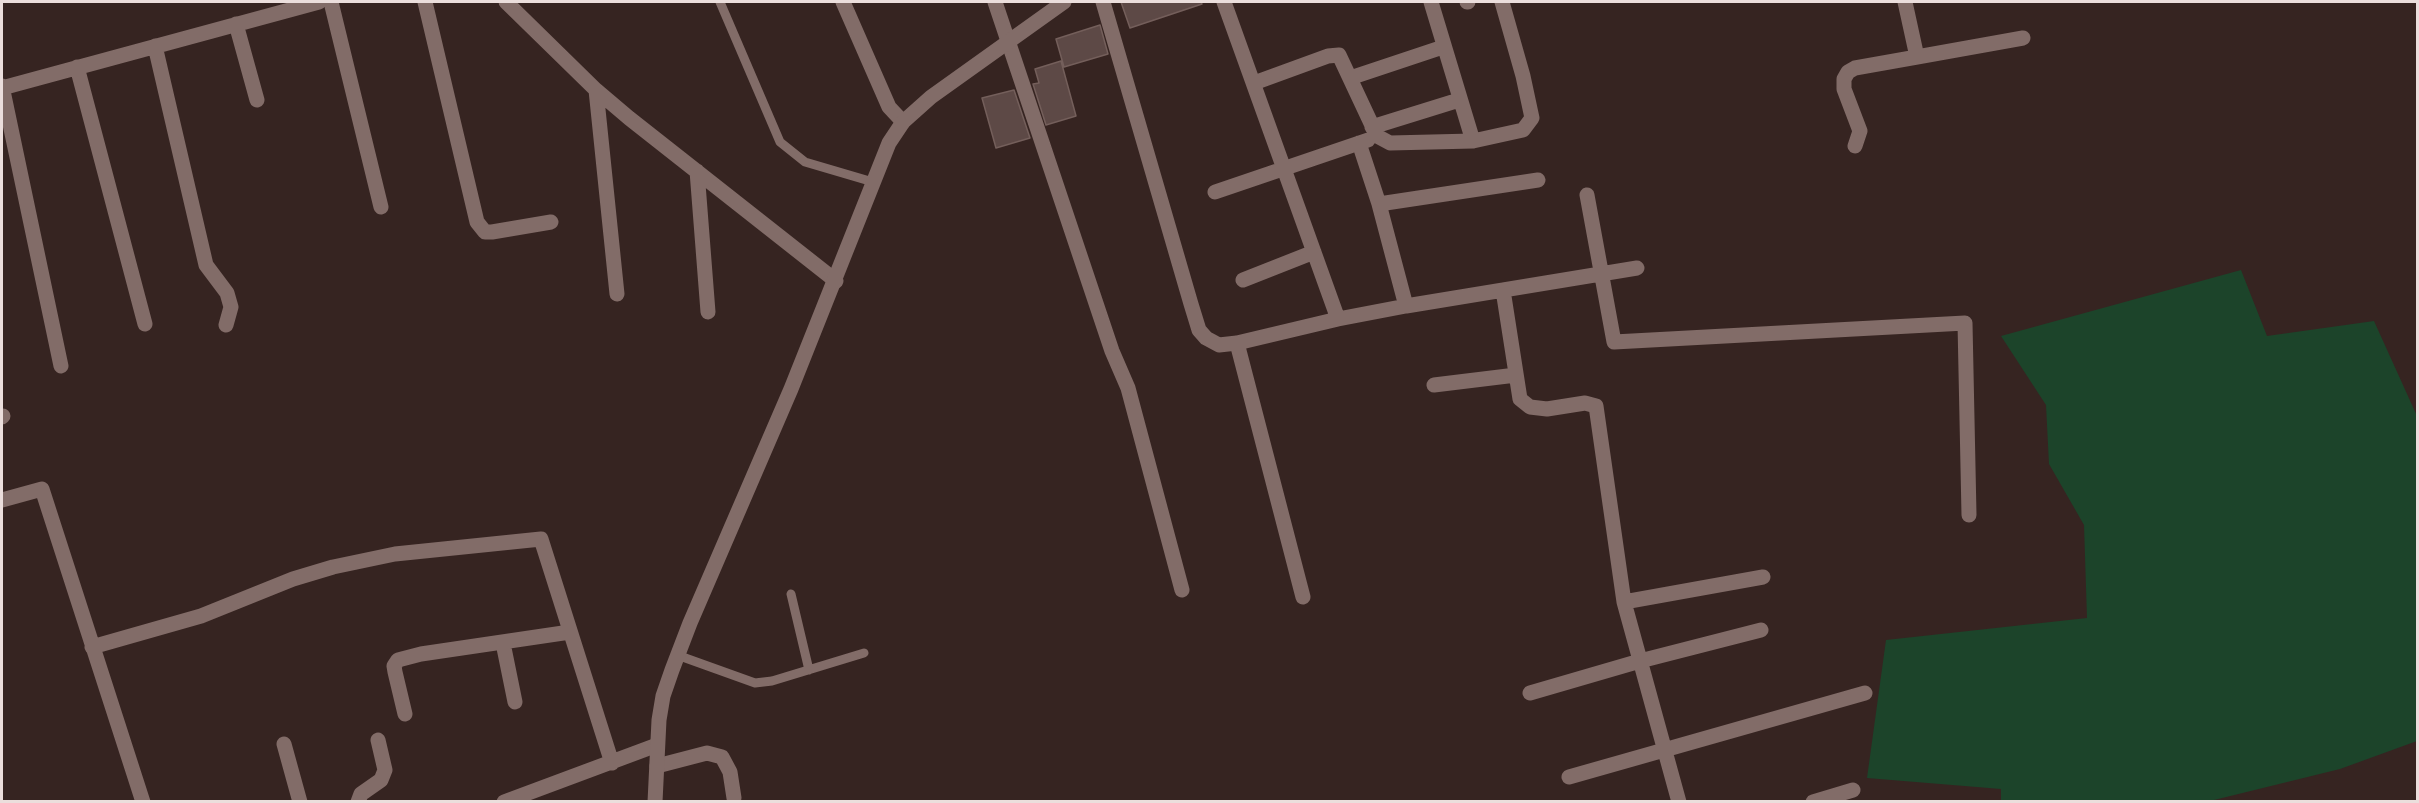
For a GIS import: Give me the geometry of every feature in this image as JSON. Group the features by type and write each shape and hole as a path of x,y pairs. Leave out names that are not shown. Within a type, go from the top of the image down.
{"street":[{"path":"61,366 2,87 320,2"},
{"path":"331,2 381,207"},
{"path":"425,2 477,222 485,232 551,222"},
{"path":"506,2 596,90 836,281"},
{"path":"843,2 886,101 892,112 903,122"},
{"path":"994,2 1112,351 1128,388 1182,590"},
{"path":"655,801 657,745 663,696 677,655 836,281 889,143 903,122 931,97 1064,2"},
{"path":"1103,2 1199,330 1206,338 1220,345 1237,344 1338,319 1406,306 1637,268"},
{"path":"1224,2 1338,319"},
{"path":"1431,2 1473,141"},
{"path":"1254,83 1328,56 1339,55 1374,132 1390,143 1473,141 1523,130 1532,118 1523,76 1502,2"},
{"path":"1905,2 1917,57"},
{"path":"236,24 256,100"},
{"path":"1855,146 1860,131 1844,89 1844,79 1848,72 1856,68 2024,38"},
{"path":"155,46 206,265 227,292 231,307 226,325"},
{"path":"1350,78 1443,47"},
{"path":"77,67 145,324"},
{"path":"596,90 617,294"},
{"path":"1215,192 1359,143 1374,132 1459,100"},
{"path":"1359,143 1379,204 1406,306"},
{"path":"697,171 708,312"},
{"path":"1379,204 1538,180"},
{"path":"1587,195 1614,342 1965,323 1969,515"},
{"path":"1244,280 1314,252"},
{"path":"1503,290 1520,399 1530,407 1547,409 1585,403 1596,406 1624,602 1679,801"},
{"path":"1237,344 1303,597"},
{"path":"1434,385 1516,375"},
{"path":"2,500 42,489 143,801"},
{"path":"92,647 201,616 293,579 333,567 395,554 541,539 612,763"},
{"path":"1624,602 1763,577"},
{"path":"1530,693 1640,661 1761,630"},
{"path":"405,714 394,666 398,660 421,654 570,632"},
{"path":"503,643 515,702"},
{"path":"1569,777 1865,693"},
{"path":"358,801 361,794 381,780 385,770 378,740"},
{"path":"284,744 300,801"},
{"path":"504,801 657,745"},
{"path":"657,766 707,753 722,757 730,772 734,798"},
{"path":"1813,801 1853,790"}],"lane":[{"path":"720,2 780,142 804,162 873,182"},
{"path":"791,594 809,670"},
{"path":"677,655 754,683 772,681 864,653"}],"green space":[{"path":"2241,270 2267,336 2374,321 2417,416 2417,741 2340,769 2210,801 2001,801 2001,789 1867,778 1886,640 2087,618 2084,525 2049,464 2046,405 2001,336"}],"building":[{"path":"1121,2 1201,2 1202,4 1130,28"},
{"path":"1100,25 1108,54 1064,67 1056,39"},
{"path":"1061,61 1076,116 1046,125 1033,84 1039,83 1035,69"},
{"path":"1014,90 1030,138 996,148 982,98"}]}
